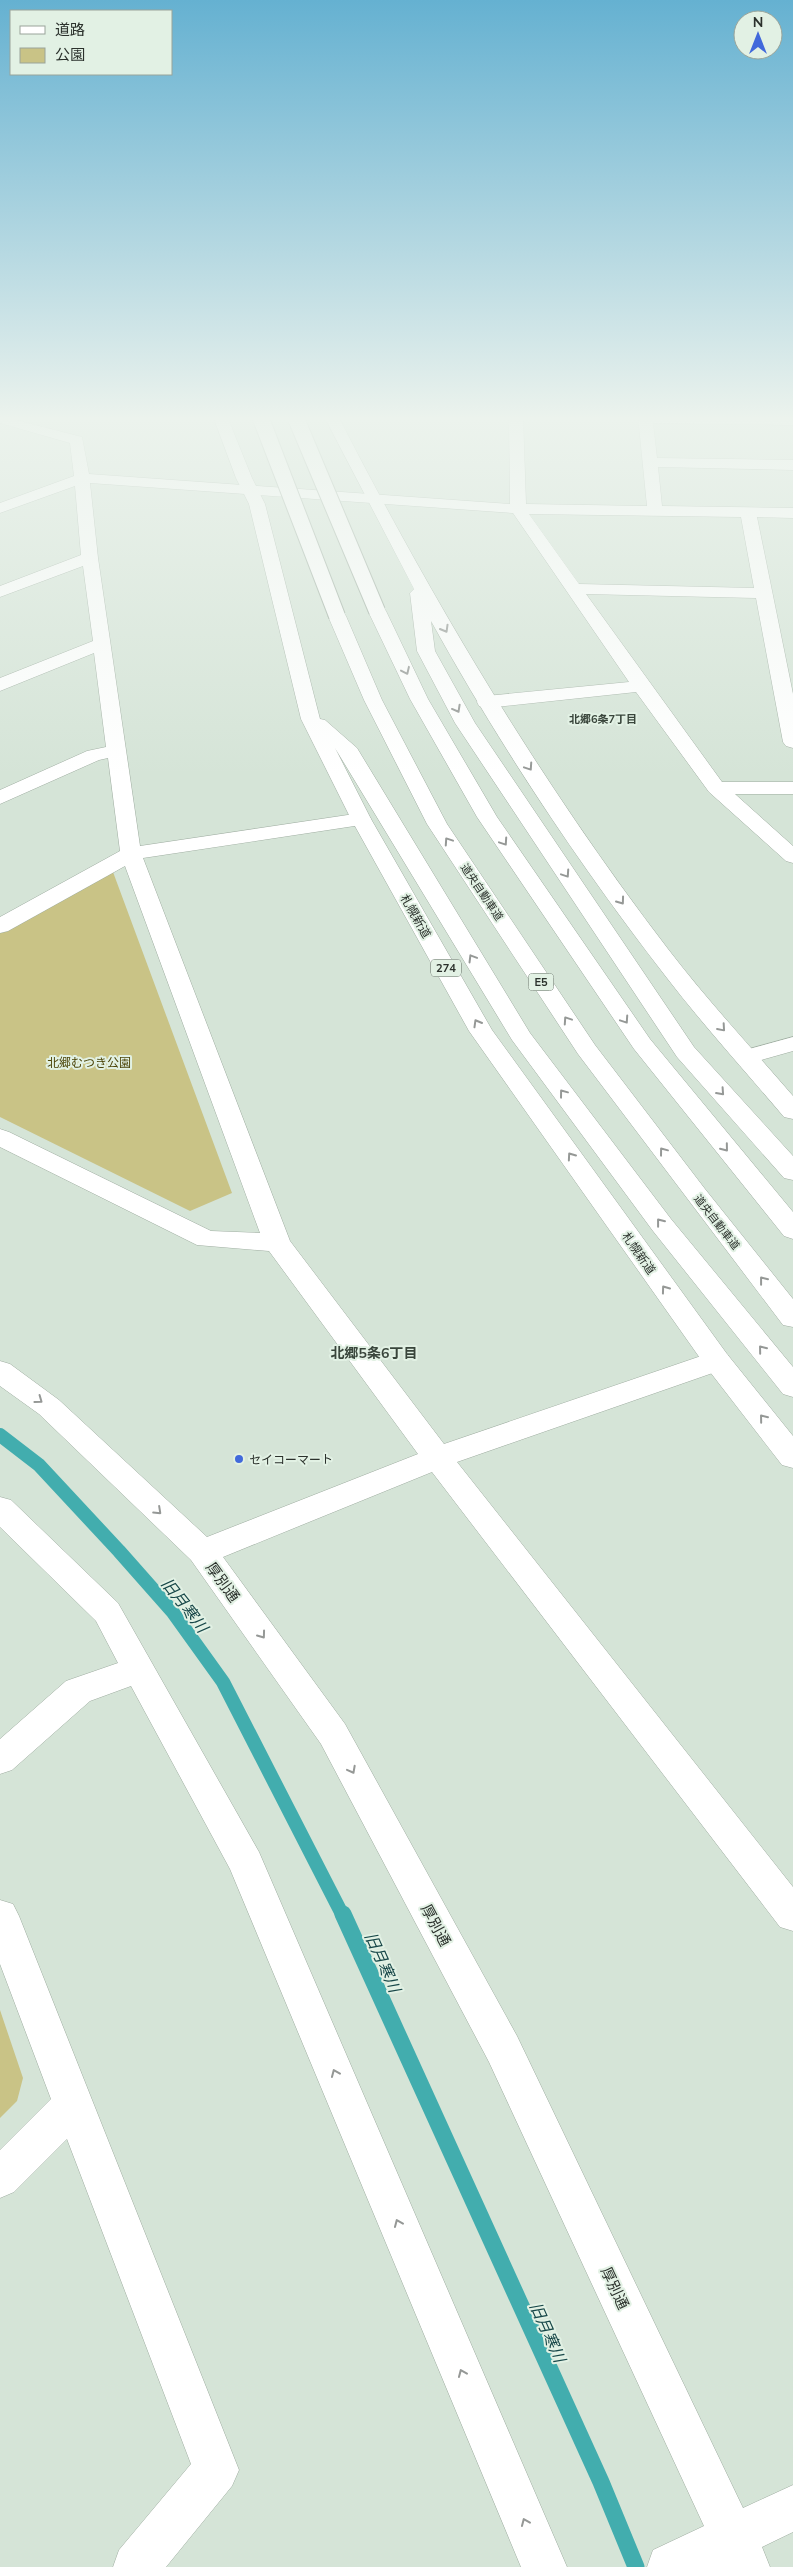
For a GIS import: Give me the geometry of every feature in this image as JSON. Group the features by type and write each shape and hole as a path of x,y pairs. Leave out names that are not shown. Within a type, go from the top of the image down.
{"main road":[{"path":"88,536 131,854 277,1243 437,1458 793,1915"},
{"name":"札幌新道","path":"265,536 311,719 361,819 481,1031 717,1361 793,1457"},
{"name":"道央自動車道","path":"306,536 333,607 373,700 437,824 586,1048 696,1195 793,1318"},
{"path":"345,536 377,611 419,699 487,816 642,1044 793,1230"},
{"path":"393,536 486,702 589,857 660,956 793,1112"},
{"path":"536,536 641,686 716,788 793,857"},
{"path":"753,536 788,688 793,742"},
{"path":"0,592 90,558"},
{"path":"418,581 426,651 465,723 685,1052 793,1172"},
{"path":"572,589 766,593"},
{"path":"0,685 103,644"},
{"path":"486,702 641,686"},
{"path":"311,719 347,748 520,1035 662,1225 793,1387"},
{"path":"0,798 94,755 116,750"},
{"path":"716,788 793,788"},
{"path":"0,926 131,854 361,819"},
{"path":"747,1056 793,1044"},
{"path":"0,1137 206,1239 277,1243"},
{"path":"202,1552 437,1458 717,1361"},
{"name":"厚別通","path":"0,1371 50,1407 202,1552 333,1734 498,2040 739,2552"},
{"path":"0,1508 108,1612 246,1863 544,2567"},
{"path":"0,1760 78,1691 139,1669"},
{"path":"0,1916 216,2470 136,2567"},
{"path":"0,2178 73,2105"},
{"path":"677,2564 739,2552 793,2508"}],"green space":[{"name":"北郷むつき公園","path":"113,872 232,1193 190,1211 0,1117 0,933"},
{"path":"0,2010 23,2078 17,2101 0,2118"}],"waterway":[{"name":"旧月寒川","path":"0,1435 39,1465 119,1551 172,1611 223,1682 343,1916"},
{"name":"旧月寒川","path":"343,1914 601,2482 636,2567"}],"place":[{"name":"セイコーマート","path":"239,1459"}],"district":[{"name":"北郷6条7丁目","path":"603,719"},
{"name":"北郷5条6丁目","path":"374,1353"}]}
